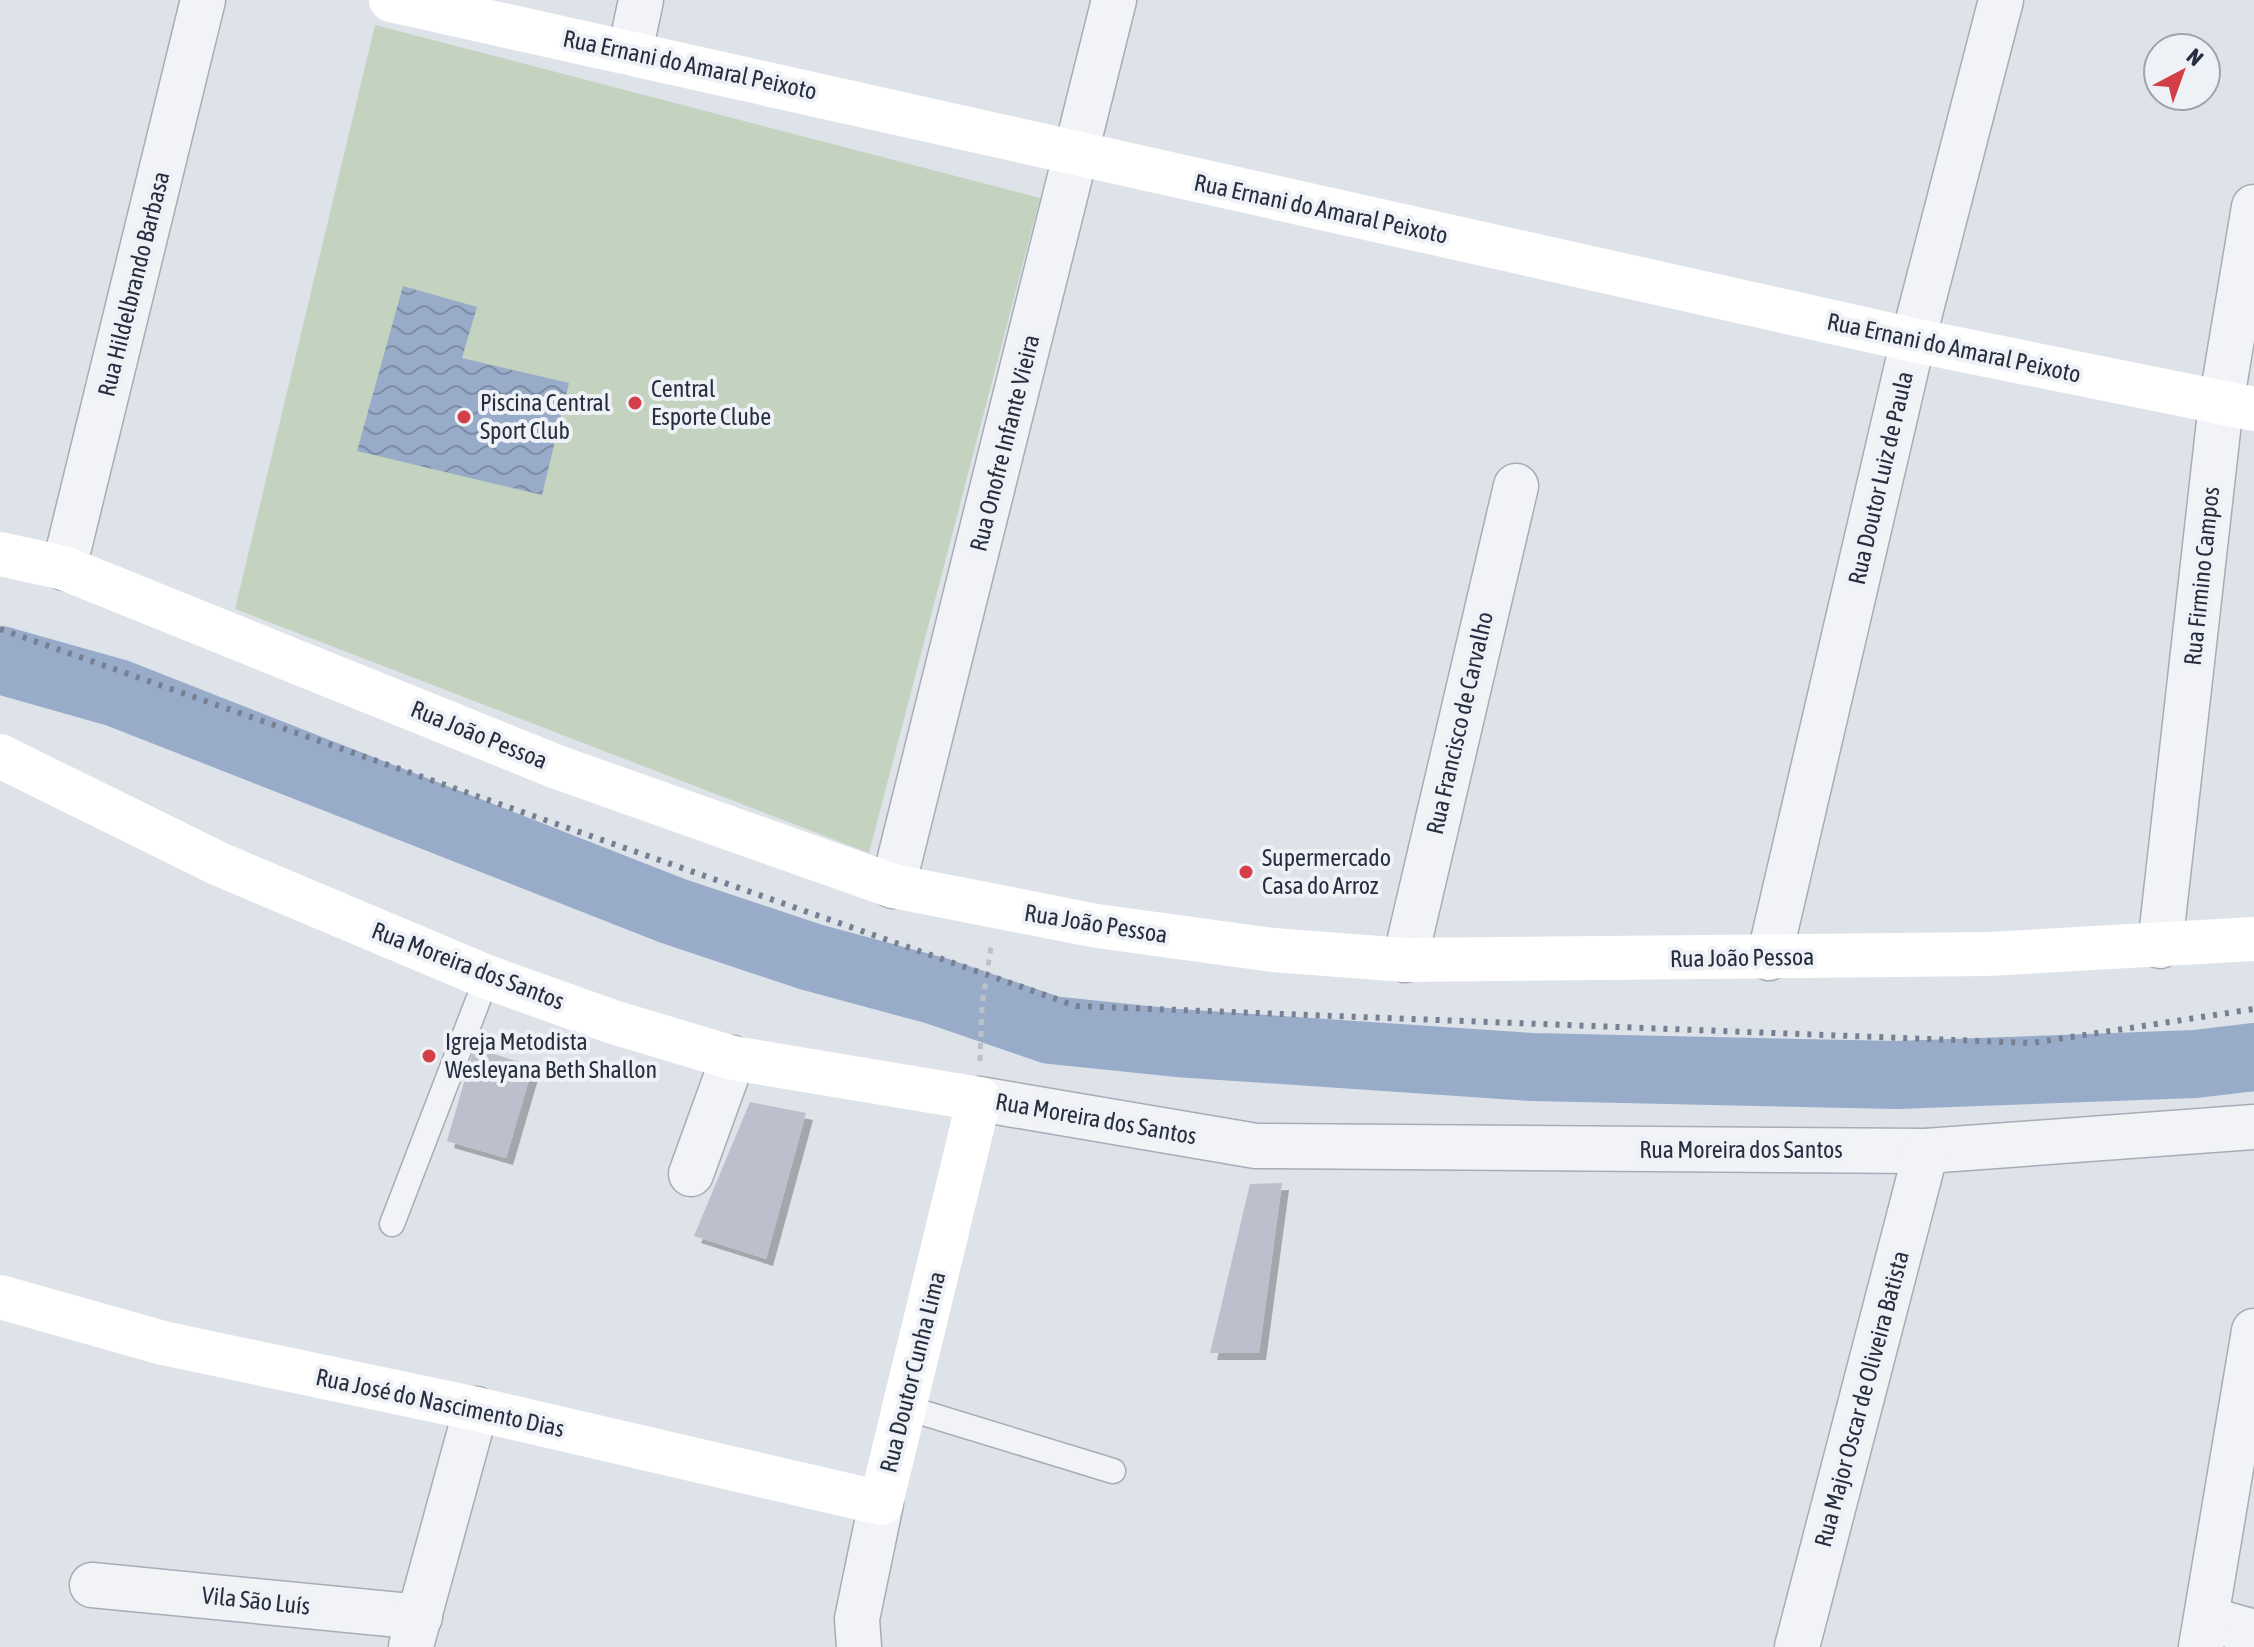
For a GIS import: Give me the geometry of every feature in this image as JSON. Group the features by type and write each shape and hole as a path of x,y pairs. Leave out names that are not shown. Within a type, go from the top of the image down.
{"main road":[{"name":"Rua Ernani do Amaral Peixoto","path":"391,0 1913,340 2238,407"},
{"name":"Rua João Pessoa","path":"0,554 64,568 557,767 893,886 1097,926 1273,950 1405,960 1769,958 2160,946 2254,939"},
{"name":"Rua Moreira dos Santos","path":"0,756 219,864 487,977 613,1022 733,1058 979,1099"},
{"name":"Rua Doutor Cunha Lima","path":"881,1503 979,1099"},
{"name":"Rua José do Nascimento Dias","path":"0,1297 163,1343 476,1409 881,1503"}],"street":[{"name":"Rua Hildelbrando Barbasa","path":"64,568 203,0"},
{"path":"630,52 641,0"},
{"name":"Rua Onofre Infante Vieira","path":"893,886 1114,0"},
{"name":"Rua Doutor Luiz de Paula","path":"1769,958 1913,340 2001,0"},
{"name":"Rua Firmino Campos","path":"2160,946 2238,407 2254,207"},
{"name":"Rua Francisco de Carvalho","path":"1405,960 1516,486"},
{"path":"691,1174 733,1058"},
{"name":"Rua Moreira dos Santos","path":"979,1099 1256,1146 1926,1151 2254,1127"},
{"name":"Rua Major Oscar de Oliveira Batista","path":"1797,1647 1926,1151"},
{"path":"2254,1331 2204,1633 2254,1632"},
{"path":"415,1632 476,1409"},
{"name":"Rua Doutor Cunha Lima","path":"859,1647 857,1619 881,1503"},
{"name":"Vila São Luís","path":"92,1585 415,1632"}],"lane":[{"path":"392,1224 487,977"},
{"path":"904,1407 1113,1471"}],"path":[{"path":"979,1099 982,1005 995,907"}],"green space":[{"name":"Central Esporte Clube","path":"375,25 1040,198 869,853 235,609"}],"water":[{"name":"Piscina Central Sport Club","path":"403,286 477,307 462,358 569,383 542,495 357,451"}],"building":[{"path":"474,1048 533,1066 506,1158 447,1141"},
{"path":"750,1102 806,1113 766,1259 694,1236"},
{"path":"1282,1183 1259,1353 1210,1353 1250,1184"}],"waterway":[{"path":"0,660 117,693 673,911 811,957 937,991 1051,1030 1177,1043 1532,1067 1897,1075 2195,1064 2254,1057"}],"railway":[{"path":"0,629 1076,1006 2032,1043 2254,1009"}],"place":[{"name":"Central Esporte Clube","path":"635,403"},
{"name":"Piscina Central Sport Club","path":"464,417"},
{"name":"Supermercado Casa do Arroz","path":"1246,872"},
{"name":"Igreja Metodista Wesleyana Beth Shallon","path":"429,1056"}]}
